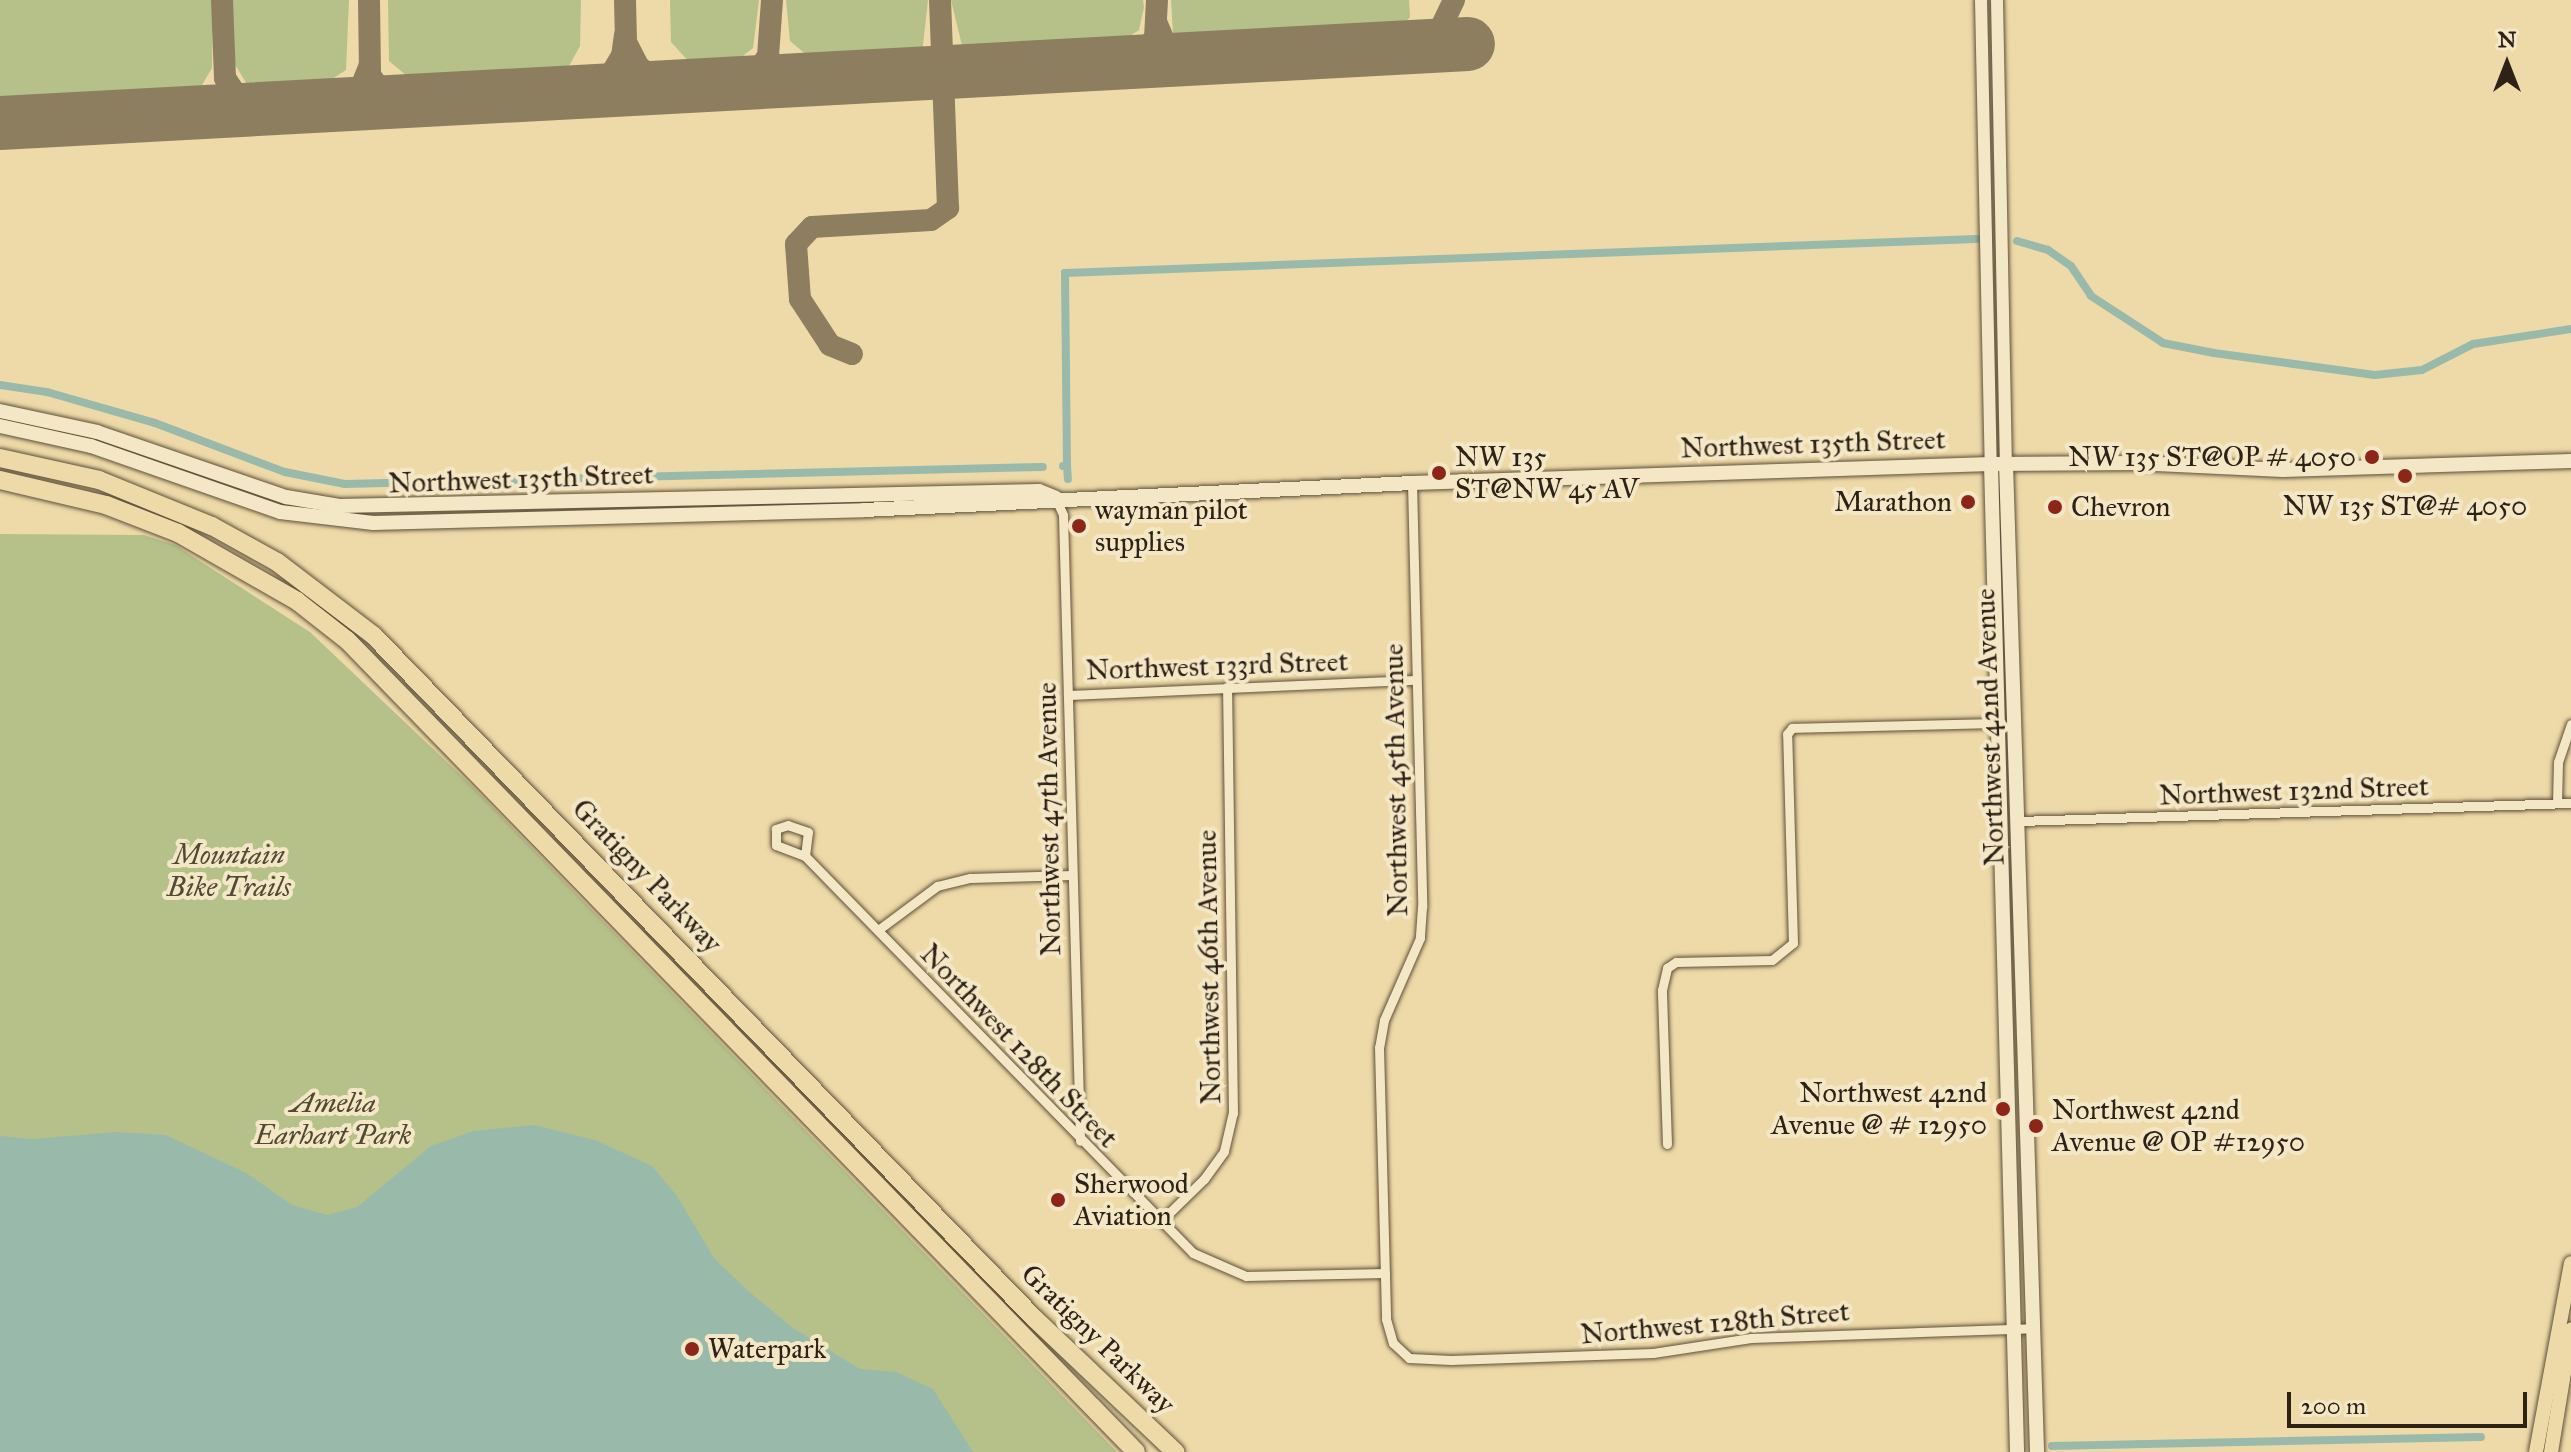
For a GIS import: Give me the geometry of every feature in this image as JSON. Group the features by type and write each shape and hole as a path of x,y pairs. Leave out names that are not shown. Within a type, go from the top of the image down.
{"highway":[{"name":"Gratigny Parkway","path":"0,458 99,480 212,526 277,562 374,636 1034,1318 1175,1452"},
{"name":"Gratigny Parkway","path":"0,480 106,505 178,533 297,601 347,640 1136,1452"}],"main road":[{"name":"Northwest 135th Street","path":"0,411 97,432 244,485 314,503 375,509 568,511 1056,499 1412,483 1998,464 2283,470 2571,461"},
{"name":"Northwest 135th Street","path":"0,426 91,446 243,500 314,518 373,523 568,511"},
{"name":"Northwest 42nd Avenue","path":"1998,464 2017,722 2037,1452"},
{"name":"Northwest 42nd Avenue","path":"1998,464 1997,723 2017,1452"},
{"path":"2000,821 2019,821"},
{"path":"2009,1148 2028,1146"},
{"path":"2011,1237 2031,1237"},
{"path":"2536,1452 2571,1263"},
{"path":"2551,1452 2571,1330"}],"street":[{"name":"Northwest 42nd Avenue","path":"1981,0 1986,223 1998,464"},
{"name":"Northwest 42nd Avenue","path":"1997,0 2001,222 1998,464"},
{"path":"1986,223 2001,222"},
{"name":"Northwest 45th Avenue","path":"1401,1353 1387,1323 1379,1047 1384,1020 1417,947 1422,907 1412,483"},
{"name":"Northwest 47th Avenue","path":"1056,499 1063,515 1080,1141"},
{"name":"Northwest 133rd Street","path":"1068,695 1416,680"},
{"name":"Northwest 46th Avenue","path":"1161,1221 1204,1179 1224,1151 1233,1113 1227,687"},
{"path":"1667,1144 1662,990 1667,968 1676,962 1772,960 1793,943 1785,741 1792,728 2017,722"},
{"path":"2557,803 2558,762 2571,724"},
{"name":"Northwest 132nd Street","path":"2019,821 2571,803"},
{"name":"Northwest 128th Street","path":"808,860 1080,1141 1208,1264 1246,1276 1385,1273"},
{"path":"878,930 937,886 970,878 1072,875"},
{"name":"Northwest 128th Street","path":"1401,1353 1427,1361 1653,1353 1751,1338 2033,1328"}],"green space":[{"path":"0,0 213,0 212,68 202,85 181,96 0,105"},
{"path":"231,0 349,0 346,70 318,88 263,91 248,86 231,58"},
{"path":"388,0 581,0 580,46 569,66 556,74 413,81 389,61"},
{"path":"670,0 759,0 753,48 730,66 690,63 671,42"},
{"path":"786,0 928,0 922,54 823,61 809,57 790,41"},
{"path":"951,0 1143,0 1144,7 1139,30 1115,46 964,54"},
{"path":"1171,0 1409,0 1410,17 1398,31 1187,41 1173,33"},
{"name":"Amelia Earhart Park","path":"0,534 144,535 175,545 310,632 470,784 1117,1452 0,1452"}],"shaded area":[{"path":"534,1125 595,1140 652,1166 677,1196 714,1258 747,1290 793,1328 860,1369 896,1372 933,1389 973,1452 0,1452 0,1136 33,1139 116,1132 166,1135 246,1173 292,1205 327,1215 357,1207 431,1146 473,1131"}],"waterway":[{"path":"1063,466 1067,466 1065,273 1976,239"},
{"path":"2017,241 2048,250 2071,266 2091,296 2163,343 2214,353 2375,375 2422,370 2473,344 2571,329"},
{"path":"0,385 47,392 155,423 285,472 345,484 1043,467"},
{"path":"1067,466 1068,479"},
{"path":"2052,1446 2481,1437"}],"taxiway":[{"path":"222,0 225,78 238,97 259,109"},
{"path":"369,0 370,75 384,95 404,101"},
{"path":"625,0 626,42 639,67 658,81 688,86"},
{"path":"735,83 752,78 768,56 772,0"},
{"path":"852,354 830,345 800,299 796,244 812,227 931,220 948,208 940,0"},
{"path":"1131,63 1155,38 1157,0"},
{"path":"1432,46 1454,0"},
{"path":"1157,24 1167,47 1190,59"},
{"path":"573,92 611,74 622,56 625,35"},
{"path":"332,105 359,92 369,67"}],"runway":[{"path":"0,123 1468,44"}],"place":[{"name":"NW 135 ST@OP # 4050","path":"2372,457"},
{"name":"NW 135 ST@NW 45 AV","path":"1439,473"},
{"name":"NW 135 ST@# 4050","path":"2405,476"},
{"name":"Marathon","path":"1968,502"},
{"name":"Chevron","path":"2055,507"},
{"name":"wayman pilot supplies","path":"1079,526"},
{"name":"Northwest 42nd Avenue @ # 12950","path":"2003,1109"},
{"name":"Northwest 42nd Avenue @ OP #12950","path":"2036,1126"},
{"name":"Sherwood Aviation","path":"1058,1200"},
{"name":"Waterpark","path":"692,1349"}],"park label":[{"name":"Mountain Bike Trails","path":"229,871"}]}
